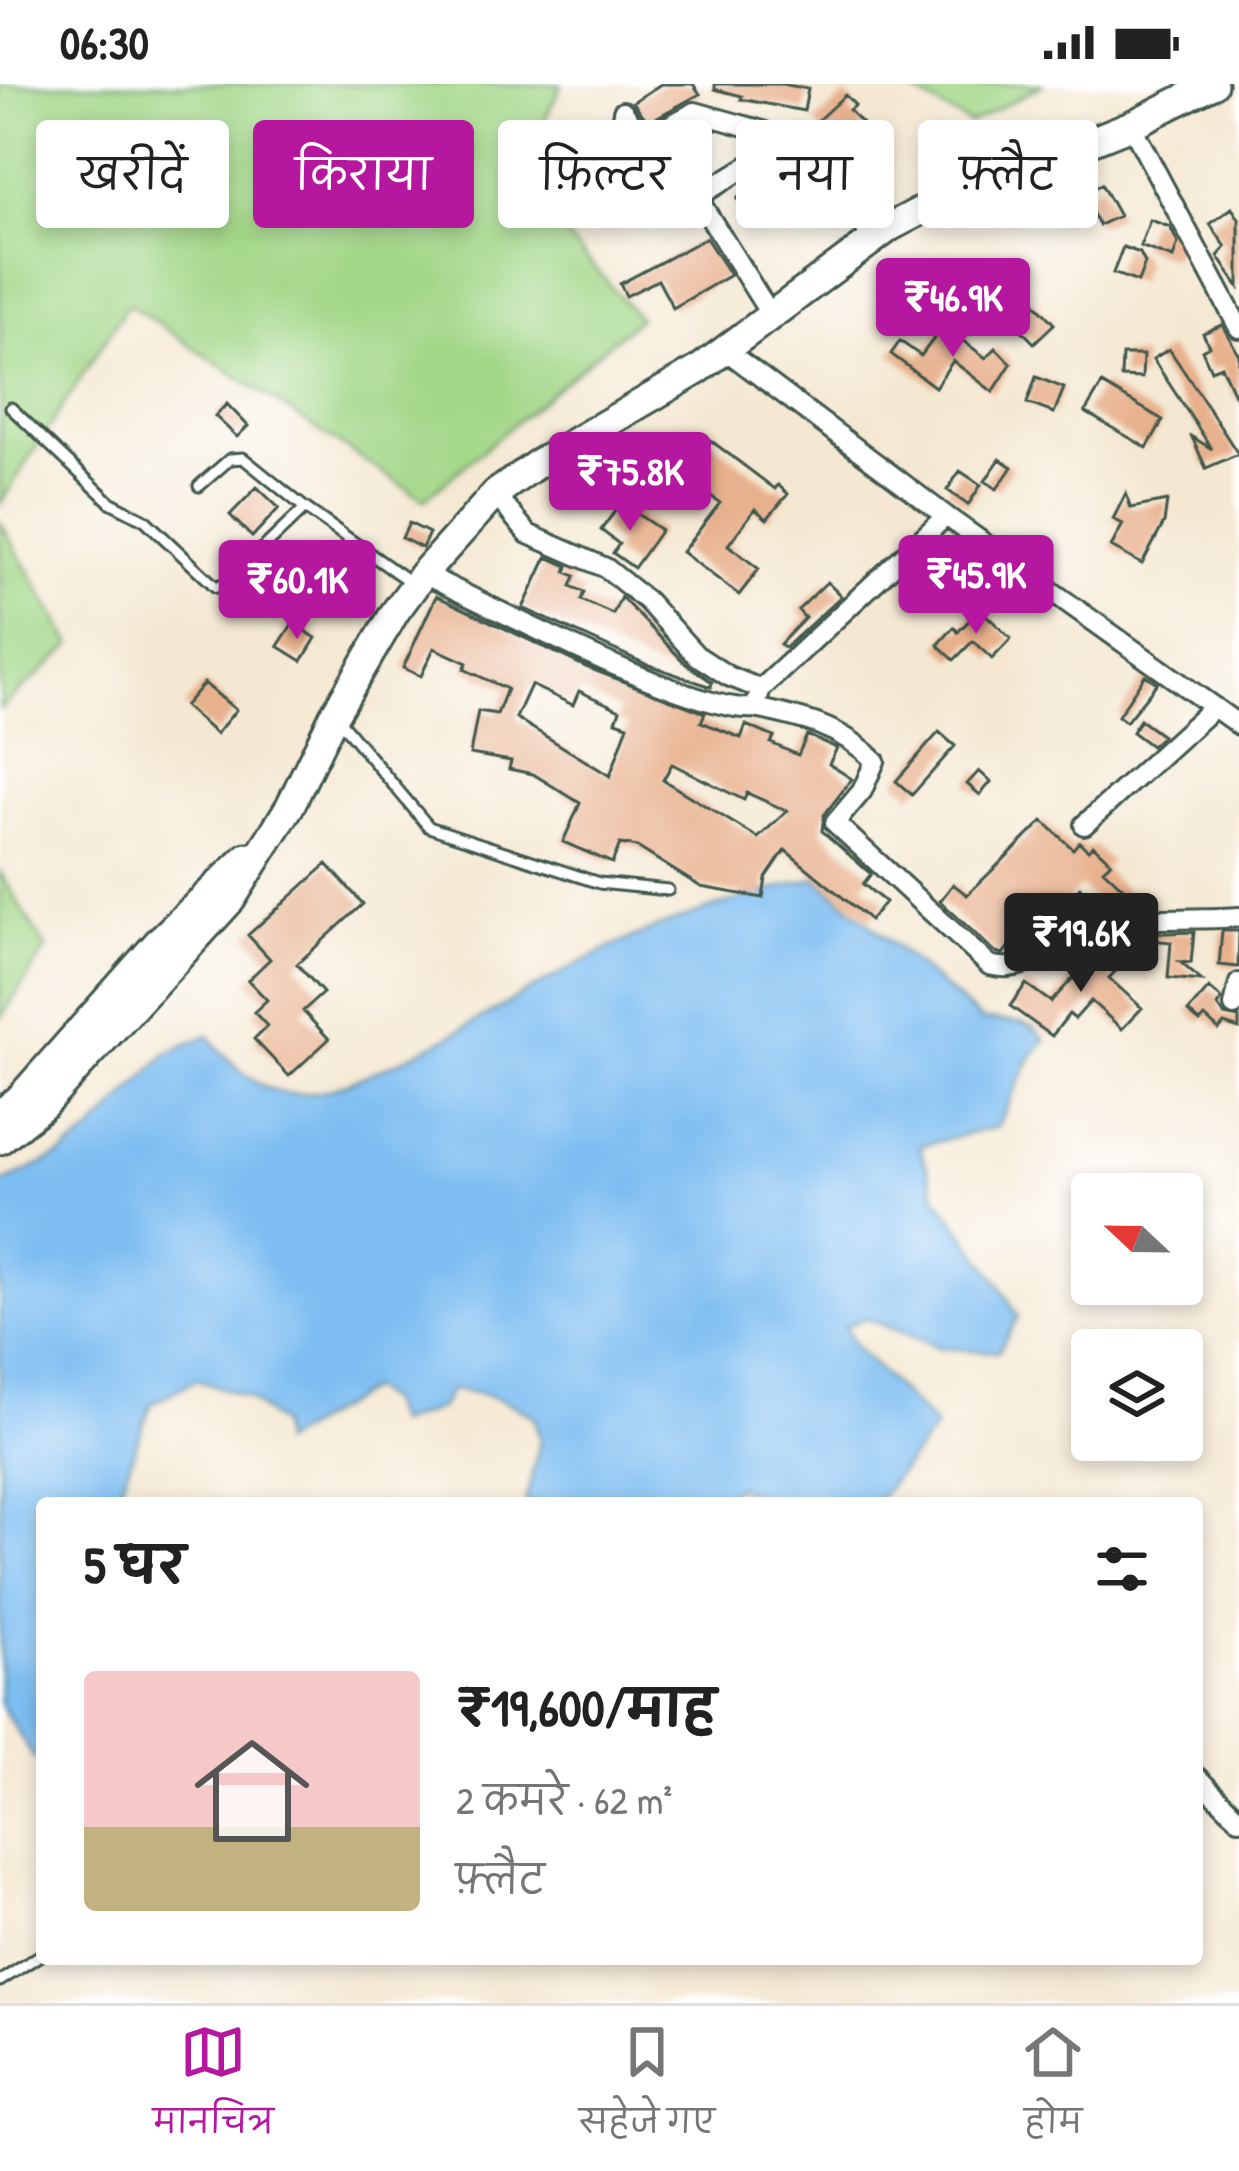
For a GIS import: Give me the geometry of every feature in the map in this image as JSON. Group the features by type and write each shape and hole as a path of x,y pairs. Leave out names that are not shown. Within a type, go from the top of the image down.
{"street":[{"path":"0,1140 44,1105 213,921 248,875 334,715 418,580 496,494 537,464 683,380 868,241 932,205 1131,125 1213,84"},
{"path":"623,111 630,120"},
{"path":"680,120 695,112 763,131 773,140 767,154 712,188"},
{"path":"1131,125 1239,328"},
{"path":"712,221 770,314"},
{"path":"724,349 946,516 1239,725"},
{"path":"496,494 528,534 606,568 647,601 696,655 758,699 840,731 875,761 862,791 835,823 989,965 1005,969 1024,965 1073,934 1110,926 1239,917"},
{"path":"418,580 691,696 738,710 758,699 946,516"},
{"path":"1084,825 1214,707"},
{"path":"0,1114 19,1099 176,923 275,829"},
{"path":"1234,1006 1239,983"},
{"path":"1203,1783 1239,1819"}],"lane":[{"path":"860,228 868,241"},
{"path":"11,408 110,502 145,520 216,587 229,581 305,508"},
{"path":"199,486 236,457 250,463 305,508 418,580"},
{"path":"334,715 430,827 599,884 668,890"},
{"path":"0,1981 36,1958"}],"green space":[{"path":"0,84 562,84 545,120 498,120 498,228 559,228 639,318 424,500 128,304 0,504"},
{"path":"900,84 1044,84 977,120 963,120"},
{"path":"0,522 72,645 0,709"},
{"path":"0,872 46,949 0,1019"}],"water":[{"path":"816,878 981,1020 1022,1023 1045,1040 1031,1057 997,1127 920,1146 936,1195 999,1282 1018,1317 998,1352 941,1348 864,1318 845,1327 856,1347 936,1427 880,1497 767,1497 736,1487 725,1497 526,1497 540,1441 534,1417 504,1401 450,1390 441,1408 396,1424 387,1402 370,1389 281,1443 279,1424 247,1397 197,1379 151,1404 117,1497 36,1497 34,1758 0,1704 0,1184 63,1154 91,1133 167,1053 208,1035 235,1066 269,1089 296,1094 330,1089 412,1055 579,963 710,909"}],"building":[{"path":"661,84 693,84 700,94 652,120 646,120 633,102"},
{"path":"715,84 808,89 804,111 741,99 715,89"},
{"path":"845,95 855,105 849,110 858,120 818,120"},
{"path":"1098,186 1119,216 1099,225 1098,223"},
{"path":"1232,208 1239,219 1239,287 1218,256 1226,247 1210,224"},
{"path":"1150,220 1170,227 1178,243 1173,258 1140,246"},
{"path":"706,238 730,275 673,308 658,280 626,296 620,284"},
{"path":"1123,247 1140,253 1145,263 1138,282 1113,273"},
{"path":"922,274 963,312 951,328 908,288"},
{"path":"1029,297 1054,324 1034,343 1008,316"},
{"path":"1222,325 1239,355 1239,405 1221,366 1211,370 1202,350 1209,346 1203,333"},
{"path":"943,326 986,358 996,348 1011,364 993,392 953,361 935,387 891,354 900,341 921,356"},
{"path":"1169,349 1238,454 1206,468 1192,437 1212,449 1153,359"},
{"path":"1122,355 1143,355 1142,378 1121,377"},
{"path":"1036,377 1064,388 1054,413 1027,403"},
{"path":"1102,384 1163,420 1147,448 1085,412"},
{"path":"227,404 248,426 237,437 215,416"},
{"path":"710,440 788,494 767,519 755,509 728,545 759,569 739,595 682,552 720,503 684,475"},
{"path":"1000,459 1012,467 997,489 985,481"},
{"path":"960,471 981,485 968,505 947,490"},
{"path":"257,487 279,508 252,537 230,515"},
{"path":"1126,493 1131,508 1167,501 1164,523 1142,564 1111,547 1123,524 1113,519"},
{"path":"621,503 661,530 634,568 613,553 619,544 601,530"},
{"path":"409,523 429,533 422,548 402,538"},
{"path":"547,557 568,566 566,572 575,576 571,586 584,592 581,600 613,614 621,597 686,664 712,682 711,687 646,664 523,608"},
{"path":"827,582 841,596 785,648 780,644 805,618 798,610"},
{"path":"436,596 586,667 705,713 701,722 741,738 746,725 798,755 807,735 837,748 829,764 852,779 824,815 822,831 871,874 863,884 885,902 870,920 785,850 766,878 763,898 701,887 637,847 620,844 612,863 563,842 580,803 533,774 509,769 511,761 470,754 478,711 497,714 507,689 464,669 467,663 434,648 421,676 403,668","holes":["531,685 573,705 579,691 620,710 616,721 628,725 610,776 516,718","672,764 744,800 747,793 787,811 758,838 663,780"]},
{"path":"980,609 1011,639 992,659 973,641 954,660 938,645"},
{"path":"293,623 316,638 302,661 278,646"},
{"path":"1145,675 1157,683 1126,722 1118,716"},
{"path":"204,683 236,710 216,734 184,706"},
{"path":"1140,720 1162,736 1151,746 1132,732"},
{"path":"939,732 955,746 912,795 896,781"},
{"path":"979,771 991,782 980,795 967,784"},
{"path":"1043,821 1073,849 1079,842 1088,850 1093,845 1111,862 1103,869 1133,897 1113,910 1098,895 1094,899 1080,887 1031,939 1022,930 1003,954 995,952 940,901 953,884 967,895"},
{"path":"327,864 363,904 297,964 323,993 303,1011 329,1039 289,1076 254,1039 267,1026 254,1012 267,1000 248,980 270,959 248,935"},
{"path":"1222,931 1239,931 1238,967 1219,965"},
{"path":"1194,932 1191,963 1180,962 1202,981 1168,978 1171,942 1139,939 1139,934"},
{"path":"1106,942 1126,960 1109,978 1142,1008 1122,1029 1091,1001 1075,1019 1069,1014 1052,1036 1010,1006 1026,984 1051,1002"},
{"path":"1209,988 1222,999 1218,1006 1224,1015 1239,1018 1239,1029 1224,1024 1219,1030 1205,1017 1200,1022 1188,1012"}]}
